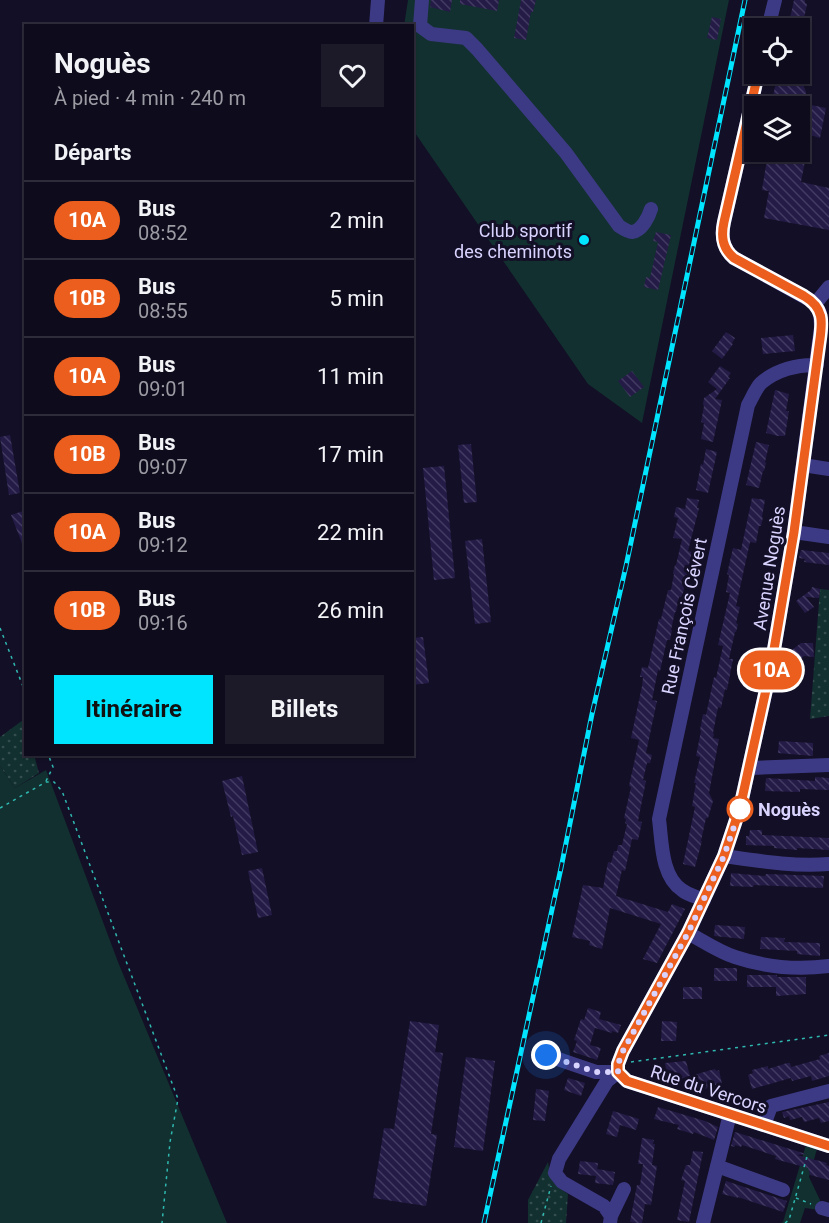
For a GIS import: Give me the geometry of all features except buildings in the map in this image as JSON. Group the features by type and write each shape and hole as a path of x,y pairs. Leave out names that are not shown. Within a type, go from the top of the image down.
{"street":[{"path":"376,24 378,0"},
{"path":"422,0 420,26 431,34 466,38 477,49 566,153 619,226 634,232 647,220 651,209"},
{"path":"770,18 775,0"},
{"path":"756,84 724,222 722,238 725,249 734,258 815,304 829,287"},
{"name":"Avenue Noguès","path":"555,1173 560,1159 607,1081 618,1068 623,1051 688,933 724,856 740,808 771,667 803,465 822,381 817,365 821,327 820,313 815,304"},
{"name":"Rue François Cévert","path":"704,900 682,890 668,874 659,819 748,405 760,384 783,370 817,365"},
{"path":"803,465 829,469"},
{"path":"794,532 829,537"},
{"path":"750,768 829,765"},
{"path":"724,856 764,862 829,864"},
{"path":"688,933 734,957 772,966 812,968 829,966"},
{"name":"Rue du Vercors","path":"546,1055 596,1072 618,1068 627,1081 829,1146"},
{"path":"764,1125 771,1106 829,1091"},
{"path":"702,1223 730,1114"},
{"path":"717,1166 783,1190"},
{"path":"555,1173 562,1182 604,1206 610,1219"},
{"path":"610,1219 624,1189"}],"path":[{"path":"0,628 24,689"},
{"path":"45,782 53,767 49,756"},
{"path":"0,808 45,782 54,782 62,791 178,1098 170,1142 162,1223"},
{"path":"618,1068 829,1035"},
{"path":"785,1223 789,1220 812,1141"},
{"path":"542,1223 555,1173"},
{"path":"783,1190 826,1209"}],"green space":[{"name":"Club sportif des cheminots","path":"408,0 729,0 642,423 588,384 414,131 414,24 404,24"},
{"path":"820,589 829,590 829,716 810,719"},
{"path":"23,720 24,756 34,756 39,773 15,788 0,766 0,737"},
{"path":"0,766 15,788 46,770 118,962 227,1223 0,1223"},
{"path":"806,1145 817,1149 809,1177 820,1200 819,1210 805,1208 800,1223 781,1223 783,1222"},
{"path":"548,1162 553,1181 568,1194 566,1223 528,1223 528,1200"}],"railway":[{"path":"484,1223 745,0"}],"bus line":[{"name":"10A","path":"756,84 722,238 725,249 734,258 804,296 815,304 820,313 822,322 794,532 771,667 740,808 724,856 704,900 623,1051 618,1064 618,1072 627,1081 829,1146"}],"place":[{"name":"Club sportif des cheminots","path":"584,240"},
{"name":"Noguès","path":"740,809"}],"route":[{"path":"546,1055 596,1072 618,1072 618,1064 623,1051 704,900 724,856 740,809"}]}
